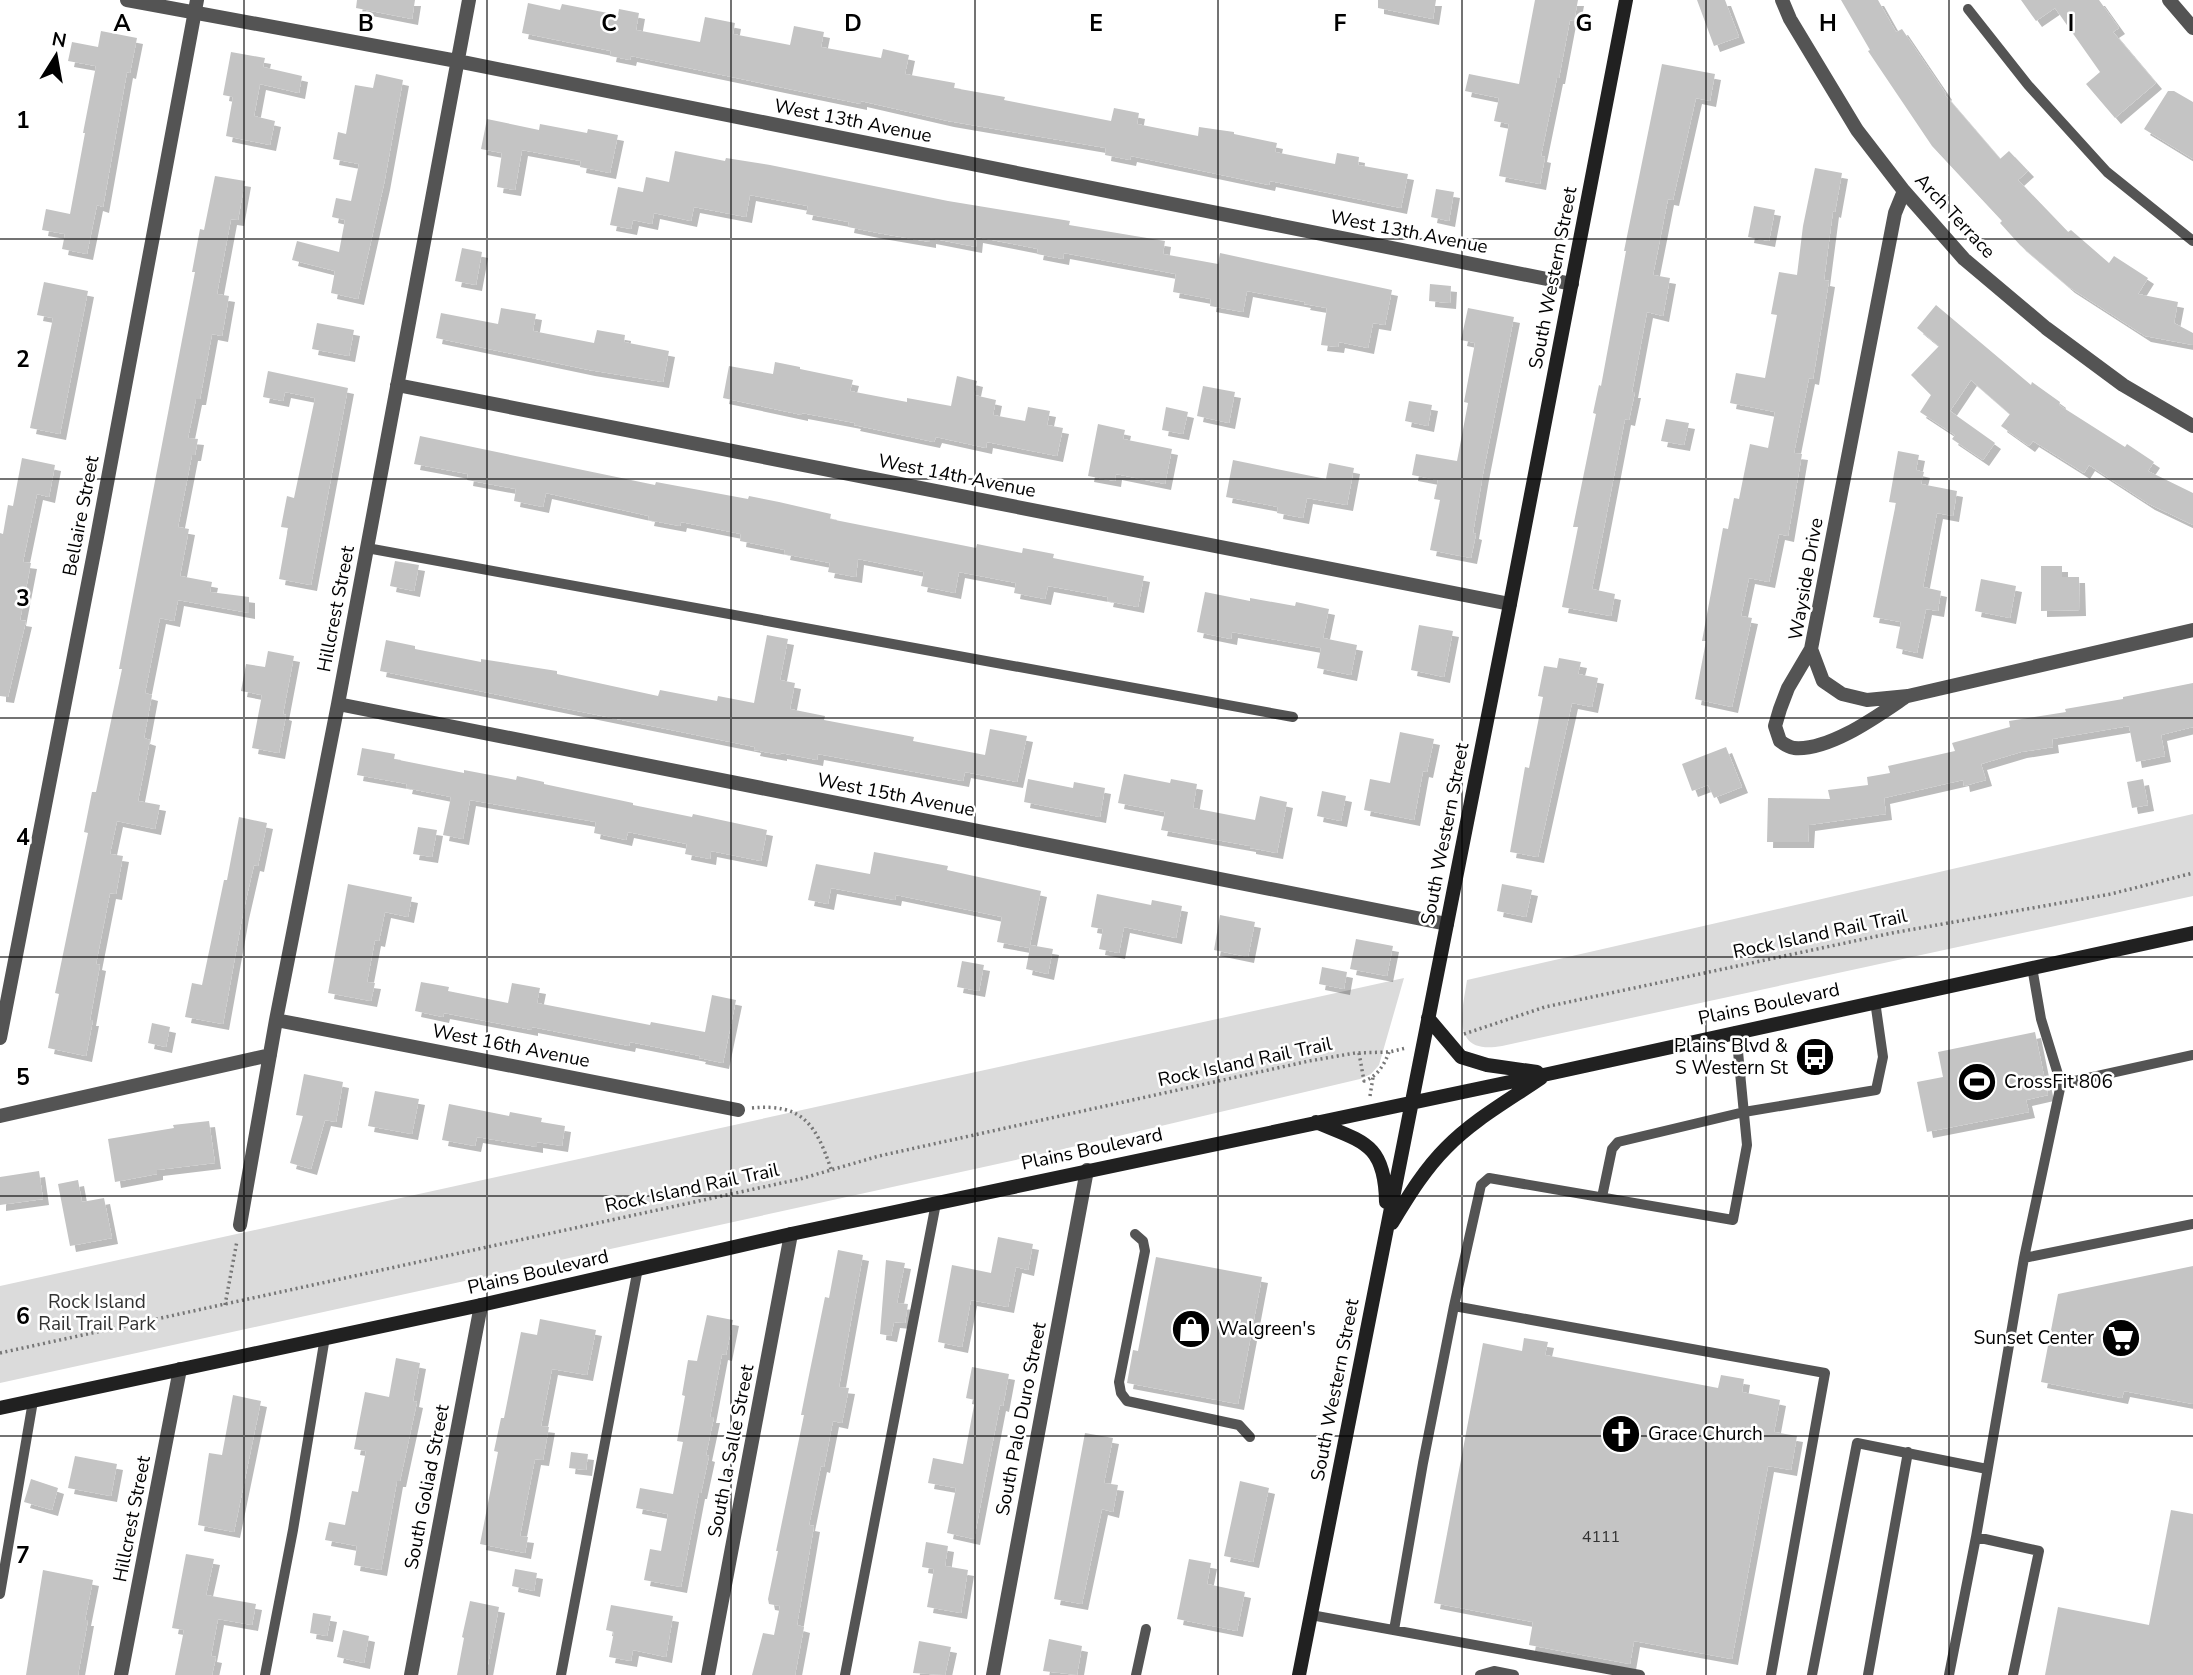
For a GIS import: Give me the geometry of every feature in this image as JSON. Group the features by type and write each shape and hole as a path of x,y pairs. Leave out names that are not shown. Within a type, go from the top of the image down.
{"main road":[{"name":"South Western Street","path":"1299,1675 1626,0"},
{"name":"Plains Boulevard","path":"0,1408 481,1305 791,1234 2193,933"},
{"path":"1428,1018 1461,1057 1487,1065 1548,1073"},
{"path":"1386,1232 1416,1184 1446,1148 1486,1115 1548,1073"},
{"path":"1316,1122 1367,1143 1379,1161 1386,1186 1386,1232"}],"street":[{"name":"West 13th Avenue","path":"127,0 196,6 457,61 1572,284"},
{"name":"Hillcrest Street","path":"240,1225 276,1020 338,704 469,0"},
{"name":"Arch Terrace","path":"1782,0 1790,19 1857,130 1904,191 1964,259 2046,328 2123,386 2193,426"},
{"path":"2169,0 2193,28"},
{"name":"Bellaire Street","path":"0,1038 100,523 196,6"},
{"name":"Wayside Drive","path":"1904,191 1895,213 1811,649 1823,681 1842,694 1867,700 1908,696 2193,630"},
{"name":"West 14th Avenue","path":"397,385 1510,604"},
{"path":"1811,649 1788,688 1775,726 1780,741 1792,748 1812,747 1841,735 1870,721 1908,696"},
{"name":"West 15th Avenue","path":"338,704 1447,924"},
{"name":"West 16th Avenue","path":"276,1020 738,1110"},
{"path":"0,1116 270,1055"},
{"name":"South Palo Duro Street","path":"993,1675 1087,1170"},
{"name":"South la Salle Street","path":"708,1675 791,1234"},
{"name":"South Goliad Street","path":"411,1675 481,1305"},
{"name":"Hillcrest Street","path":"121,1675 180,1369"}],"lane":[{"path":"1968,9 2028,85 2107,172 2193,241"},
{"path":"367,548 1293,717"},
{"path":"1949,1675 1976,1537 2024,1258 2061,1084 2041,1019 2032,967"},
{"path":"1602,1197 1612,1149 1618,1142 1744,1112 1876,1090 1883,1057 1875,1001"},
{"path":"1394,1630 1423,1463 1481,1185 1489,1178 1733,1220 1747,1145 1736,1031"},
{"path":"2061,1084 2193,1055"},
{"path":"845,1675 936,1203"},
{"path":"2024,1258 2193,1224"},
{"path":"1135,1234 1143,1241 1145,1251 1119,1382 1121,1393 1127,1401 1239,1424 1250,1437"},
{"path":"561,1675 638,1268"},
{"path":"1454,1306 1825,1373 1771,1675"},
{"path":"265,1675 293,1530 325,1337"},
{"path":"0,1594 33,1401"},
{"path":"1812,1675 1857,1443 1987,1469"},
{"path":"1868,1675 1909,1452"},
{"path":"1976,1537 2039,1551 2013,1675"},
{"path":"1311,1615 1640,1675"},
{"path":"1136,1675 1146,1629"},
{"path":"1480,1675 1494,1671 1514,1675"}],"path":[{"name":"Rock Island Rail Trail","path":"1456,1037 1545,1007 1892,933 2111,894 2193,873"},
{"name":"Rock Island Rail Trail","path":"0,1353 800,1179 878,1156 1309,1061 1359,1053 1390,1052 1381,1070 1373,1077"},
{"path":"1359,1053 1364,1081 1373,1077"},
{"path":"1367,1111 1373,1077"},
{"path":"738,1110 769,1107 804,1116 821,1139 831,1169"},
{"path":"225,1305 240,1225"}],"green space":[{"path":"2193,814 2193,896 1502,1046 1485,1047 1474,1044 1463,1029 1467,980"},
{"name":"Rock Island Rail Trail Park","path":"1404,978 1379,1065 1371,1074 1360,1079 1038,1155 0,1383 0,1286"}],"building":[{"path":"357,0 415,0 412,19 356,8"},
{"path":"1378,0 1436,0 1433,19 1378,8"},
{"path":"1535,0 1578,0 1574,21 1570,20 1557,78 1541,156 1545,157 1540,184 1499,176 1509,124 1494,121 1499,98 1465,91 1469,74 1519,84"},
{"path":"1697,0 1725,0 1739,37 1714,46"},
{"path":"1841,0 1878,0 1896,32 1902,29 1945,95 2000,159 2009,151 2028,171 2018,180 2068,232 2071,230 2109,263 2114,256 2148,278 2138,294 2178,302 2174,323 2193,333 2193,345 2145,336 2069,287 2020,245 2000,223 2002,221 1932,146 1868,51 1870,50"},
{"path":"2021,0 2099,0 2119,28 2113,32 2156,83 2115,118 2086,84 2100,72 2055,8 2036,21"},
{"path":"528,3 560,10 562,4 618,15 619,9 639,13 636,30 700,42 705,17 735,23 733,34 790,45 794,26 824,32 821,47 881,58 883,49 909,55 905,74 955,83 954,88 1005,97 1004,100 1111,121 1114,108 1139,113 1137,124 1198,136 1199,127 1234,132 1277,143 1275,152 1335,164 1337,153 1359,157 1358,165 1408,174 1401,208 1270,181 1269,185 1131,156 1130,160 1105,155 1106,148 948,121 861,101 861,104 631,56 630,60 610,56 611,51 522,33"},
{"path":"101,31 137,38 130,73 127,72 103,207 97,205 87,254 62,249 65,234 42,230 46,209 70,214 96,66 68,61 72,42 98,47"},
{"path":"231,52 265,58 263,67 302,76 299,93 260,84 254,116 275,121 270,145 226,136 233,97 223,95"},
{"path":"1662,64 1715,74 1710,101 1696,98 1673,200 1668,199 1653,275 1670,278 1663,316 1647,312 1632,392 1635,392 1629,420 1625,419 1592,589 1615,594 1611,616 1562,607 1578,527 1573,527 1596,414 1593,413 1599,385 1601,386 1624,251"},
{"path":"376,74 403,80 384,184 358,299 331,293 335,271 292,260 297,241 339,252 345,220 332,217 336,198 351,201 359,164 333,159 338,132 346,134 355,85 373,88"},
{"path":"2168,91 2174,91 2193,102 2193,159 2144,129"},
{"path":"487,119 539,130 540,124 587,133 588,129 618,135 610,173 580,167 581,161 522,150 515,190 497,187 502,153 481,149"},
{"path":"675,151 725,161 726,158 770,165 948,201 1070,221 1069,225 1165,241 1163,254 1218,264 1220,253 1392,290 1385,325 1373,323 1368,348 1339,342 1338,347 1321,345 1327,308 1304,304 1305,302 1247,291 1243,312 1210,306 1211,299 1173,292 1176,274 1064,253 1063,259 1037,254 1038,249 977,237 976,247 930,238 930,242 878,233 848,227 849,222 806,214 808,206 750,195 746,217 694,207 691,221 654,213 652,224 633,220 631,229 610,225 618,187 643,192 646,177 669,182"},
{"path":"1815,168 1842,173 1835,212 1833,211 1824,280 1829,281 1813,379 1809,378 1794,453 1802,454 1788,536 1779,534 1769,582 1749,578 1741,616 1752,618 1732,707 1695,699 1706,641 1702,641 1723,528 1728,529 1734,498 1739,499 1750,444 1768,448 1775,412 1730,403 1736,373 1765,378 1777,315 1771,314 1779,272 1797,275 1803,226"},
{"path":"215,176 245,181 238,220 231,219 217,294 229,296 222,336 212,334 200,399 196,399 188,438 198,439 195,455 192,455 178,527 189,529 180,576 212,582 210,592 249,597 249,613 178,600 174,621 160,618 145,693 152,695 144,738 150,740 138,801 160,805 155,829 117,821 110,854 123,856 116,894 110,893 96,964 100,965 86,1056 48,1048 59,994 55,993 88,833 84,832 92,792 96,792 122,669 119,669 195,272 192,272 200,229 204,230"},
{"path":"1436,189 1454,192 1449,221 1431,217"},
{"path":"1754,206 1775,210 1769,241 1748,237"},
{"path":"462,248 482,252 476,285 455,281"},
{"path":"44,282 88,291 60,434 30,428 53,318 37,315"},
{"path":"1430,284 1451,286 1450,303 1429,301"},
{"path":"1936,305 2031,385 2032,382 2060,402 2059,405 2154,462 2148,471 2193,493 2193,525 2149,504 2089,465 2084,473 2033,441 2029,446 2001,426 2010,414 1971,380 1950,411 1995,443 1983,460 1952,439 1955,435 1920,412 1931,395 1911,375 1939,346 1917,328"},
{"path":"501,308 536,314 533,331 594,343 597,330 625,335 624,342 669,351 663,382 589,370 436,338 441,313 498,324"},
{"path":"1468,308 1514,317 1483,474 1471,558 1430,550 1440,500 1434,499 1438,480 1412,475 1416,454 1457,461 1468,403 1464,402 1475,343 1461,340"},
{"path":"317,323 354,330 349,356 312,349"},
{"path":"775,362 853,380 850,391 907,402 907,398 951,406 957,376 977,381 974,395 996,400 993,415 1025,421 1028,407 1050,411 1047,425 1063,428 1057,456 987,442 986,448 936,437 934,442 854,425 855,423 723,398 729,366 773,374"},
{"path":"268,371 348,388 311,585 279,579 288,528 281,527 287,496 294,498 315,398 285,392 283,401 263,397"},
{"path":"1203,386 1235,392 1229,423 1197,416"},
{"path":"1409,401 1432,405 1428,426 1405,421"},
{"path":"1166,407 1188,412 1183,434 1162,430"},
{"path":"1666,419 1689,423 1684,445 1661,441"},
{"path":"1098,424 1125,430 1123,439 1172,449 1165,484 1116,474 1115,481 1088,476"},
{"path":"420,436 655,485 656,482 779,502 831,514 830,519 976,548 977,544 1022,553 1023,548 1054,554 1053,558 1144,576 1138,607 1107,601 1108,597 1048,586 1045,599 1014,593 1016,583 959,572 955,593 921,586 924,572 858,559 856,577 828,572 830,563 784,554 785,550 740,541 741,534 681,522 680,526 648,520 649,516 546,493 543,507 514,501 516,489 467,480 468,474 414,464"},
{"path":"1898,451 1919,455 1916,470 1924,472 1921,484 1957,491 1953,516 1937,513 1923,587 1941,591 1938,611 1926,609 1917,653 1896,648 1901,622 1873,617 1896,503 1889,502"},
{"path":"22,458 55,465 49,497 37,494 23,562 31,563 20,620 26,621 8,697 0,696 0,533 3,534 8,505 13,506"},
{"path":"1233,460 1326,479 1329,463 1354,468 1347,505 1307,498 1303,518 1277,513 1278,507 1226,497"},
{"path":"395,561 419,565 414,591 390,586"},
{"path":"2041,566 2062,566 2062,577 2079,577 2080,610 2041,611"},
{"path":"1981,579 2016,586 2010,618 1975,611"},
{"path":"1205,592 1250,601 1250,598 1295,606 1296,602 1329,609 1323,638 1357,645 1351,675 1317,668 1321,648 1232,632 1231,639 1197,632"},
{"path":"1419,625 1453,631 1444,677 1411,670"},
{"path":"767,635 788,639 780,680 795,683 790,709 825,716 824,720 914,737 913,741 985,755 990,729 1027,736 1017,782 965,772 963,781 818,754 817,760 781,755 754,750 755,747 380,671 386,640 415,646 415,649 481,662 481,659 557,671 557,674 658,696 660,690 717,701 718,696 754,703"},
{"path":"268,651 294,656 279,753 252,748 262,695 241,691 246,664 265,667"},
{"path":"1559,658 1581,662 1578,674 1598,678 1592,707 1572,703 1538,857 1510,852 1525,767 1529,768 1543,697 1538,696 1544,666 1557,668"},
{"path":"2193,683 2193,727 2161,735 2165,756 2136,762 2129,726 2052,739 2053,747 2021,752 1981,764 1986,780 1964,786 1963,780 1884,798 1886,814 1809,825 1808,842 1767,842 1768,798 1830,799 1828,790 1868,785 1867,777 1890,773 1888,766 1955,751 1952,743 2010,727 2009,721 2066,712 2065,709"},
{"path":"1400,732 1434,739 1427,772 1423,771 1414,820 1364,810 1370,779 1390,783"},
{"path":"1726,747 1742,787 1714,798 1708,785 1692,791 1682,764"},
{"path":"362,748 395,754 394,759 464,773 464,770 516,780 517,776 633,805 692,817 693,814 767,830 761,861 711,851 710,859 685,854 687,844 628,832 626,840 594,833 596,822 470,800 463,839 443,835 451,797 406,788 407,784 357,775"},
{"path":"1124,774 1170,783 1171,779 1197,784 1193,808 1255,820 1260,796 1287,802 1277,853 1161,830 1165,812 1118,803"},
{"path":"1028,779 1073,788 1074,782 1105,788 1100,817 1024,802"},
{"path":"2143,779 2148,805 2132,808 2127,782"},
{"path":"1322,791 1346,796 1341,821 1317,816"},
{"path":"239,817 267,823 258,866 254,865 243,913 223,1024 185,1017 192,983 202,985"},
{"path":"418,827 437,830 432,857 413,854"},
{"path":"874,852 948,866 947,870 1041,891 1030,945 1053,949 1048,974 1026,969 1030,948 997,942 1002,917 896,895 895,900 831,888 828,904 808,900 816,864 870,874"},
{"path":"348,884 412,897 408,917 385,912 379,941 375,940 367,982 375,983 371,1001 328,993"},
{"path":"1502,884 1532,890 1526,917 1497,911"},
{"path":"1097,894 1151,905 1152,900 1182,906 1176,938 1124,927 1119,953 1099,949 1103,929 1091,927"},
{"path":"1220,915 1255,922 1248,957 1214,950"},
{"path":"1356,939 1393,946 1387,976 1350,969"},
{"path":"962,961 984,965 979,991 957,987"},
{"path":"1322,967 1347,972 1344,989 1319,984"},
{"path":"421,982 449,987 448,991 508,1003 512,983 540,988 537,1003 650,1025 651,1022 705,1032 712,995 736,1000 723,1063 630,1042 629,1046 532,1027 532,1030 444,1013 443,1017 415,1011"},
{"path":"152,1023 170,1027 166,1047 148,1043"},
{"path":"2035,1032 2048,1095 2026,1100 2029,1112 1927,1132 1917,1082 1943,1077 1938,1052"},
{"path":"304,1074 343,1082 336,1122 325,1120 311,1169 290,1163 303,1116 296,1115"},
{"path":"375,1091 419,1099 412,1134 368,1126"},
{"path":"449,1104 509,1116 510,1112 542,1118 541,1122 565,1126 562,1146 537,1142 537,1147 477,1137 475,1146 442,1140"},
{"path":"209,1121 215,1163 157,1170 157,1174 115,1182 108,1139 174,1128 173,1125"},
{"path":"39,1171 43,1199 0,1205 0,1177"},
{"path":"78,1180 82,1202 104,1198 112,1238 70,1246 58,1184"},
{"path":"998,1237 1033,1244 1028,1270 1016,1267 1008,1307 971,1300 962,1347 938,1342 952,1265 991,1273"},
{"path":"838,1250 863,1255 839,1387 849,1388 842,1423 833,1421 809,1525 814,1526 797,1625 804,1627 795,1675 752,1675 763,1633 774,1635 780,1606 769,1604 768,1599 804,1415 801,1415 808,1380"},
{"path":"1156,1257 1262,1277 1238,1404 1127,1383 1133,1350 1138,1351"},
{"path":"886,1260 905,1263 897,1303 908,1304 905,1323 894,1322 891,1336 880,1334"},
{"name":"Sunset Center","path":"2193,1266 2193,1404 2124,1391 2122,1398 2041,1382 2058,1294"},
{"path":"707,1315 733,1320 726,1355 722,1354 710,1417 714,1417 706,1455 709,1456 681,1587 644,1580 650,1549 661,1551 668,1514 636,1508 640,1488 673,1494 683,1442 677,1441 688,1360 697,1361"},
{"path":"540,1319 596,1330 587,1375 552,1369 541,1426 549,1427 543,1460 535,1459 520,1536 528,1537 525,1553 480,1544 498,1452 494,1451 501,1418 504,1418 521,1332 537,1335"},
{"path":"1524,1338 1548,1342 1545,1355 1718,1388 1721,1375 1744,1379 1742,1392 1780,1400 1774,1432 1797,1436 1791,1470 1768,1466 1732,1659 1634,1641 1630,1664 1529,1645 1533,1622 1434,1603 1483,1343 1522,1351"},
{"path":"396,1358 420,1363 413,1401 417,1402 400,1481 397,1481 381,1570 354,1565 357,1546 325,1540 329,1522 345,1525 352,1491 358,1492 366,1451 354,1449 365,1392 389,1397"},
{"path":"972,1367 1009,1374 1003,1406 1000,1405 974,1539 947,1533 956,1488 928,1483 933,1458 963,1464 975,1400 966,1398"},
{"path":"233,1395 261,1401 234,1532 198,1525 209,1453 222,1455"},
{"path":"1085,1433 1113,1438 1104,1483 1118,1485 1113,1512 1102,1509 1082,1604 1054,1599"},
{"path":"571,1452 588,1454 586,1470 569,1468"},
{"path":"75,1456 117,1464 111,1496 68,1488"},
{"path":"31,1479 58,1488 52,1510 24,1502"},
{"path":"1240,1481 1269,1488 1253,1562 1224,1556"},
{"path":"2171,1510 2193,1514 2193,1675 2045,1675 2058,1607 2149,1625"},
{"path":"926,1542 948,1546 945,1566 968,1570 961,1613 927,1607 934,1569 922,1567"},
{"path":"186,1554 214,1559 206,1595 256,1604 252,1625 218,1619 211,1656 216,1657 212,1675 175,1675 184,1630 172,1628"},
{"path":"1189,1559 1211,1563 1207,1584 1245,1592 1237,1631 1177,1619"},
{"path":"515,1569 537,1573 534,1591 512,1586"},
{"path":"43,1570 93,1580 78,1675 26,1675"},
{"path":"470,1601 499,1607 486,1675 457,1675"},
{"path":"611,1605 673,1616 666,1657 633,1650 631,1661 609,1657 614,1632 606,1630"},
{"path":"313,1613 331,1616 327,1636 310,1633"},
{"path":"343,1630 369,1636 364,1663 337,1657"},
{"path":"1049,1639 1082,1646 1077,1675 1043,1671"},
{"path":"919,1641 951,1647 945,1675 913,1673"}],"place":[{"name":"Plains Blvd & S Western St","path":"1815,1057"},
{"name":"CrossFit 806","path":"1977,1082"},
{"name":"Walgreen's","path":"1191,1329"},
{"name":"Sunset Center","path":"2121,1338"},
{"name":"Grace Church","path":"1621,1434"}]}
